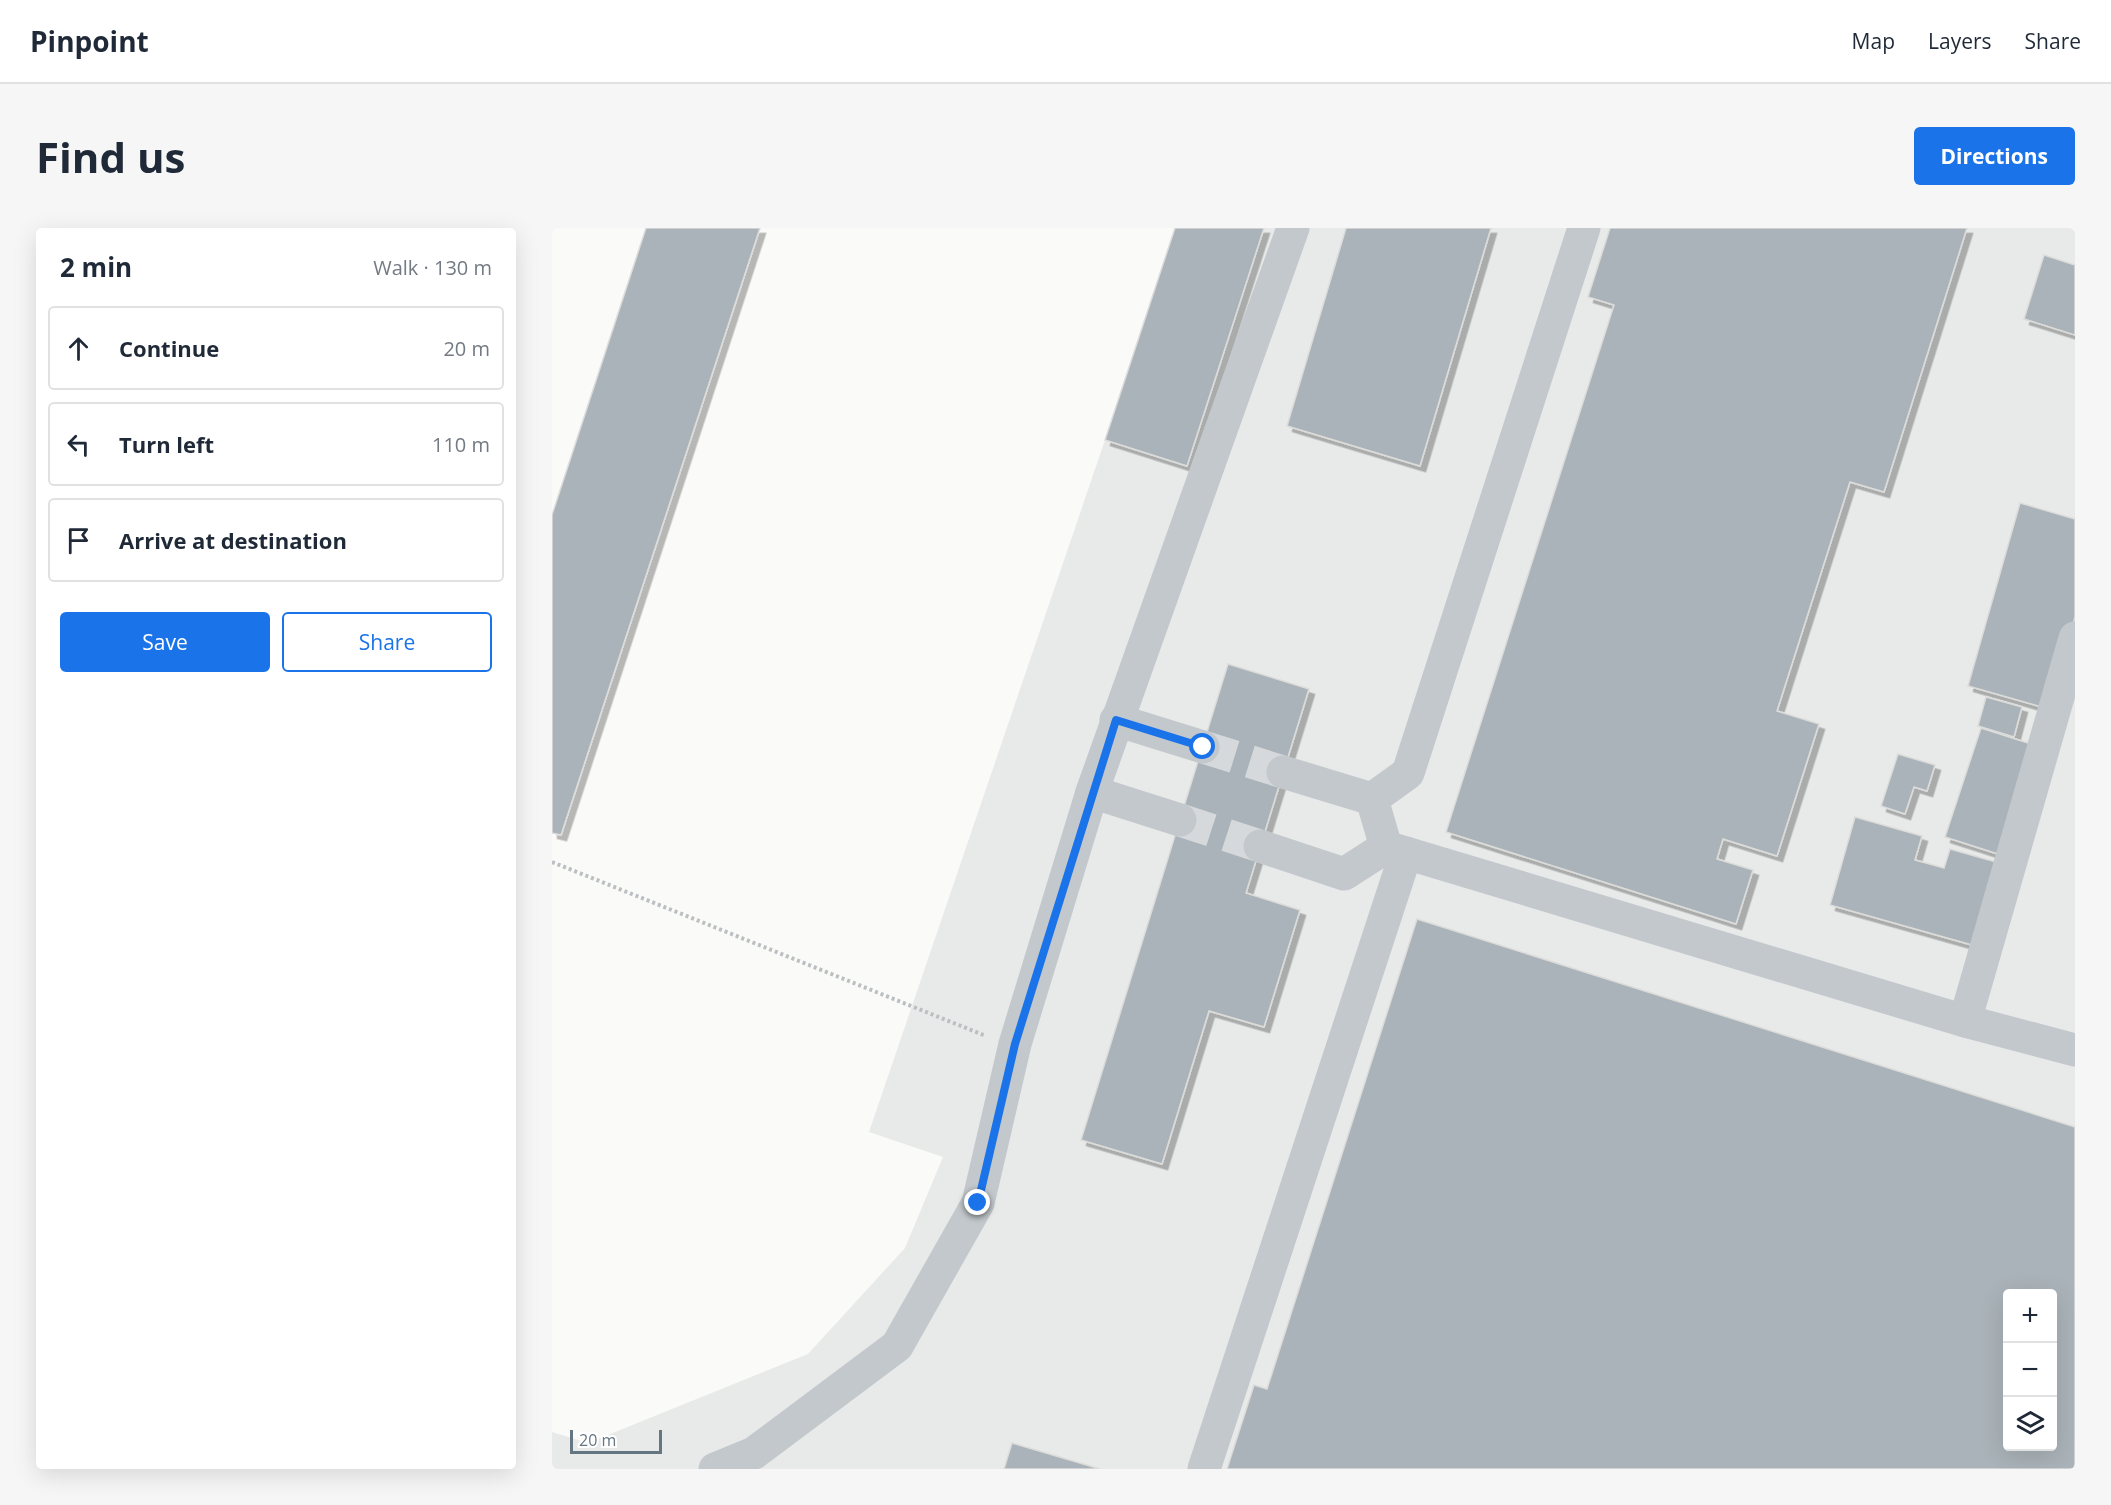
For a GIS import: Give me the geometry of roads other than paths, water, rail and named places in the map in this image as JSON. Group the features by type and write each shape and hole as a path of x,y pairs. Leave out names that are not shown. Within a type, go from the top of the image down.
{"lane":[{"path":"715,1469 754,1453 897,1346 978,1203 1015,1044 1092,792 1293,228"},
{"path":"1372,799 1408,772 1584,228"},
{"path":"1965,1021 2075,638"},
{"path":"1116,720 1203,747"},
{"path":"1204,1469 1396,850 1372,799 1283,772"},
{"path":"1092,792 1180,820"},
{"path":"1260,846 1344,874 1396,850 1965,1021 2075,1050"}],"tunnel":[{"path":"1203,747 1283,772"},
{"path":"1180,820 1260,846"}]}
